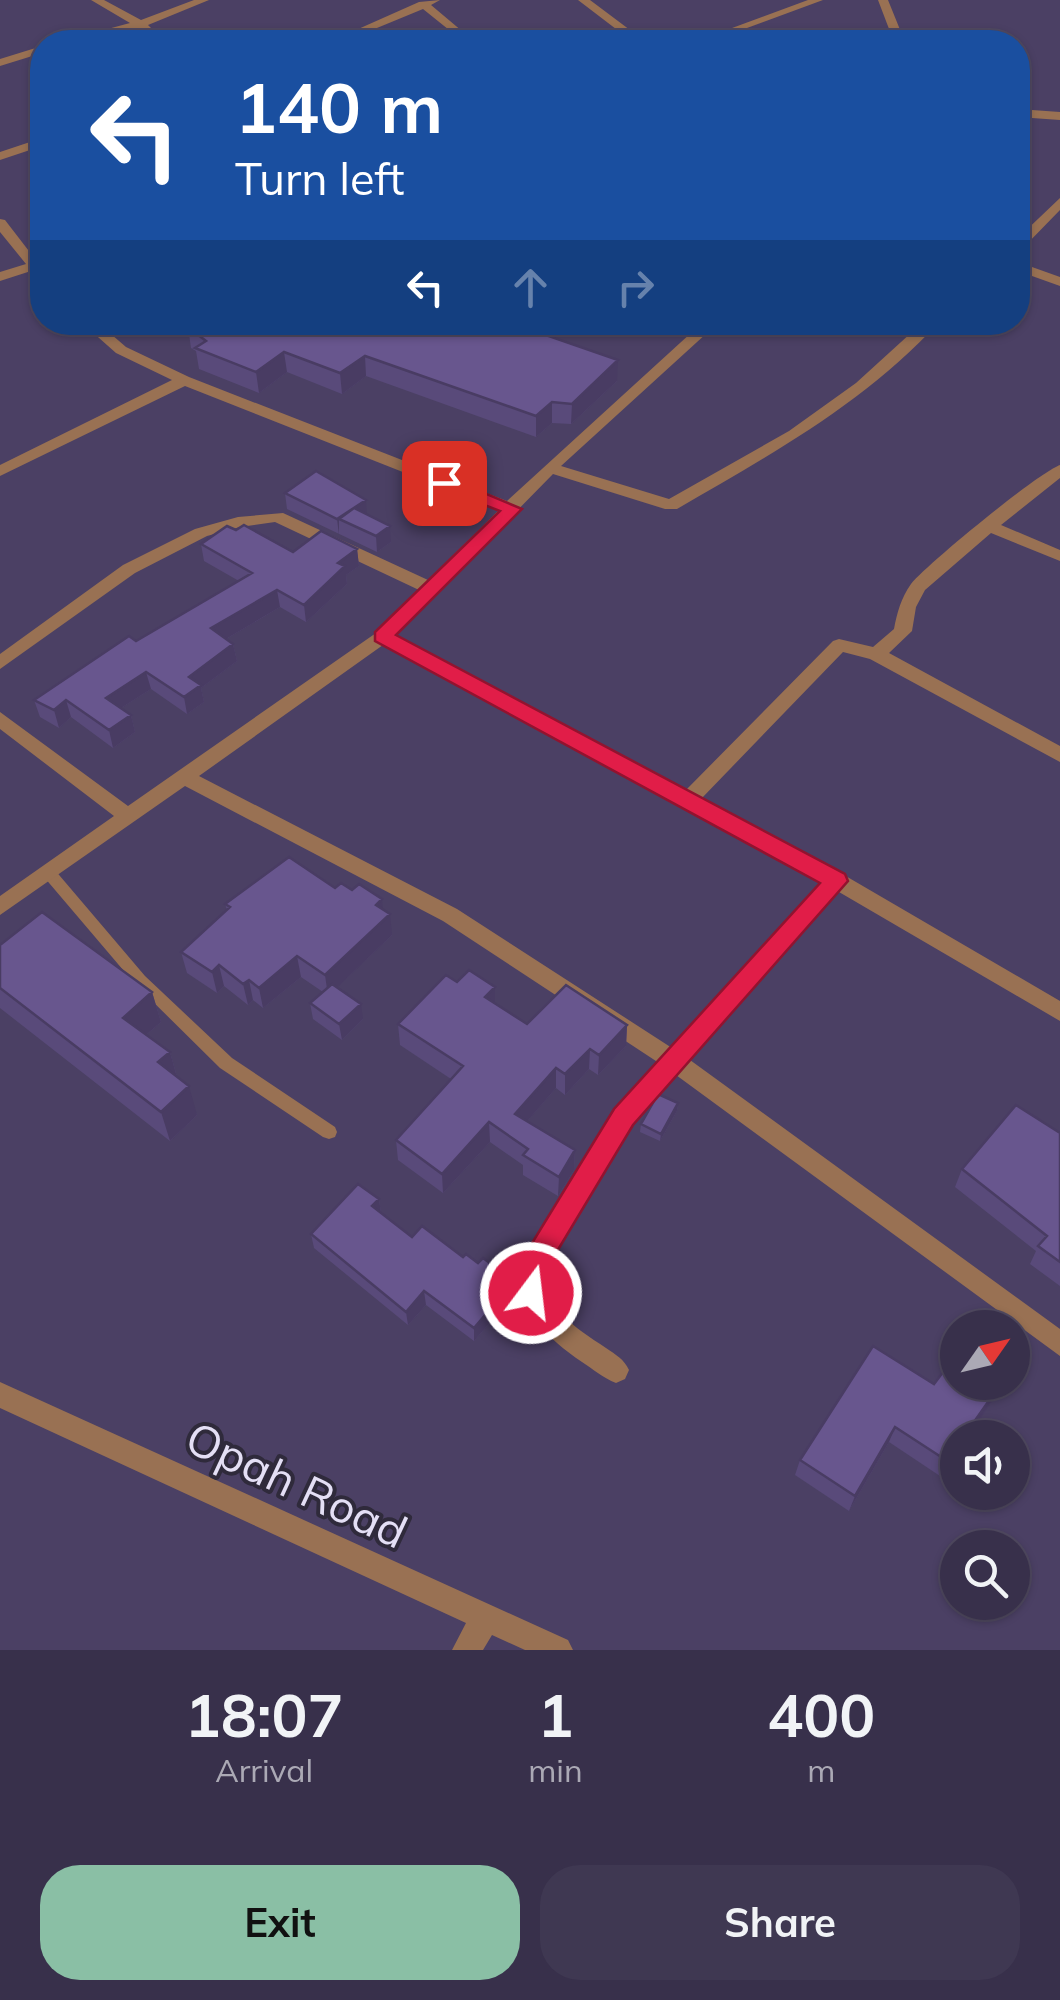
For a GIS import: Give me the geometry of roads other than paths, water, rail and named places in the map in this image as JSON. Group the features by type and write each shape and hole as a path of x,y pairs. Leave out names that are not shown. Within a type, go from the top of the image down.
{"street":[{"path":"96,0 147,30"},
{"path":"115,30 204,0"},
{"path":"584,0 624,30"},
{"path":"734,30 818,0"},
{"path":"883,0 895,30"},
{"path":"363,30 429,2 458,30"},
{"path":"0,63 30,53"},
{"path":"1030,113 1060,116"},
{"path":"0,156 30,146"},
{"path":"1030,233 1060,202"},
{"path":"1,225 30,261"},
{"path":"1030,271 1060,282"},
{"path":"0,277 30,272"},
{"path":"103,335 121,350 184,380 512,509"},
{"path":"0,907 382,636 550,468 698,335"},
{"path":"550,468 671,505 795,434 861,386 918,335"},
{"path":"0,471 184,380"},
{"path":"876,654 902,630 906,607 918,587 1060,470"},
{"path":"0,662 133,567 193,538 253,518 277,517 430,588"},
{"path":"989,526 1060,556"},
{"path":"382,636 836,881 1060,1012"},
{"path":"686,802 830,651 854,646 876,654 1060,755"},
{"path":"0,718 127,816"},
{"path":"183,776 450,915 674,1061 1060,1344"},
{"path":"616,1370 545,1318 531,1293 532,1266 624,1117 836,881"},
{"name":"Opah Road","path":"0,1396 313,1535 558,1650"},
{"path":"467,1650 485,1618"}],"lane":[{"path":"48,873 140,980 226,1063 330,1132"}]}
